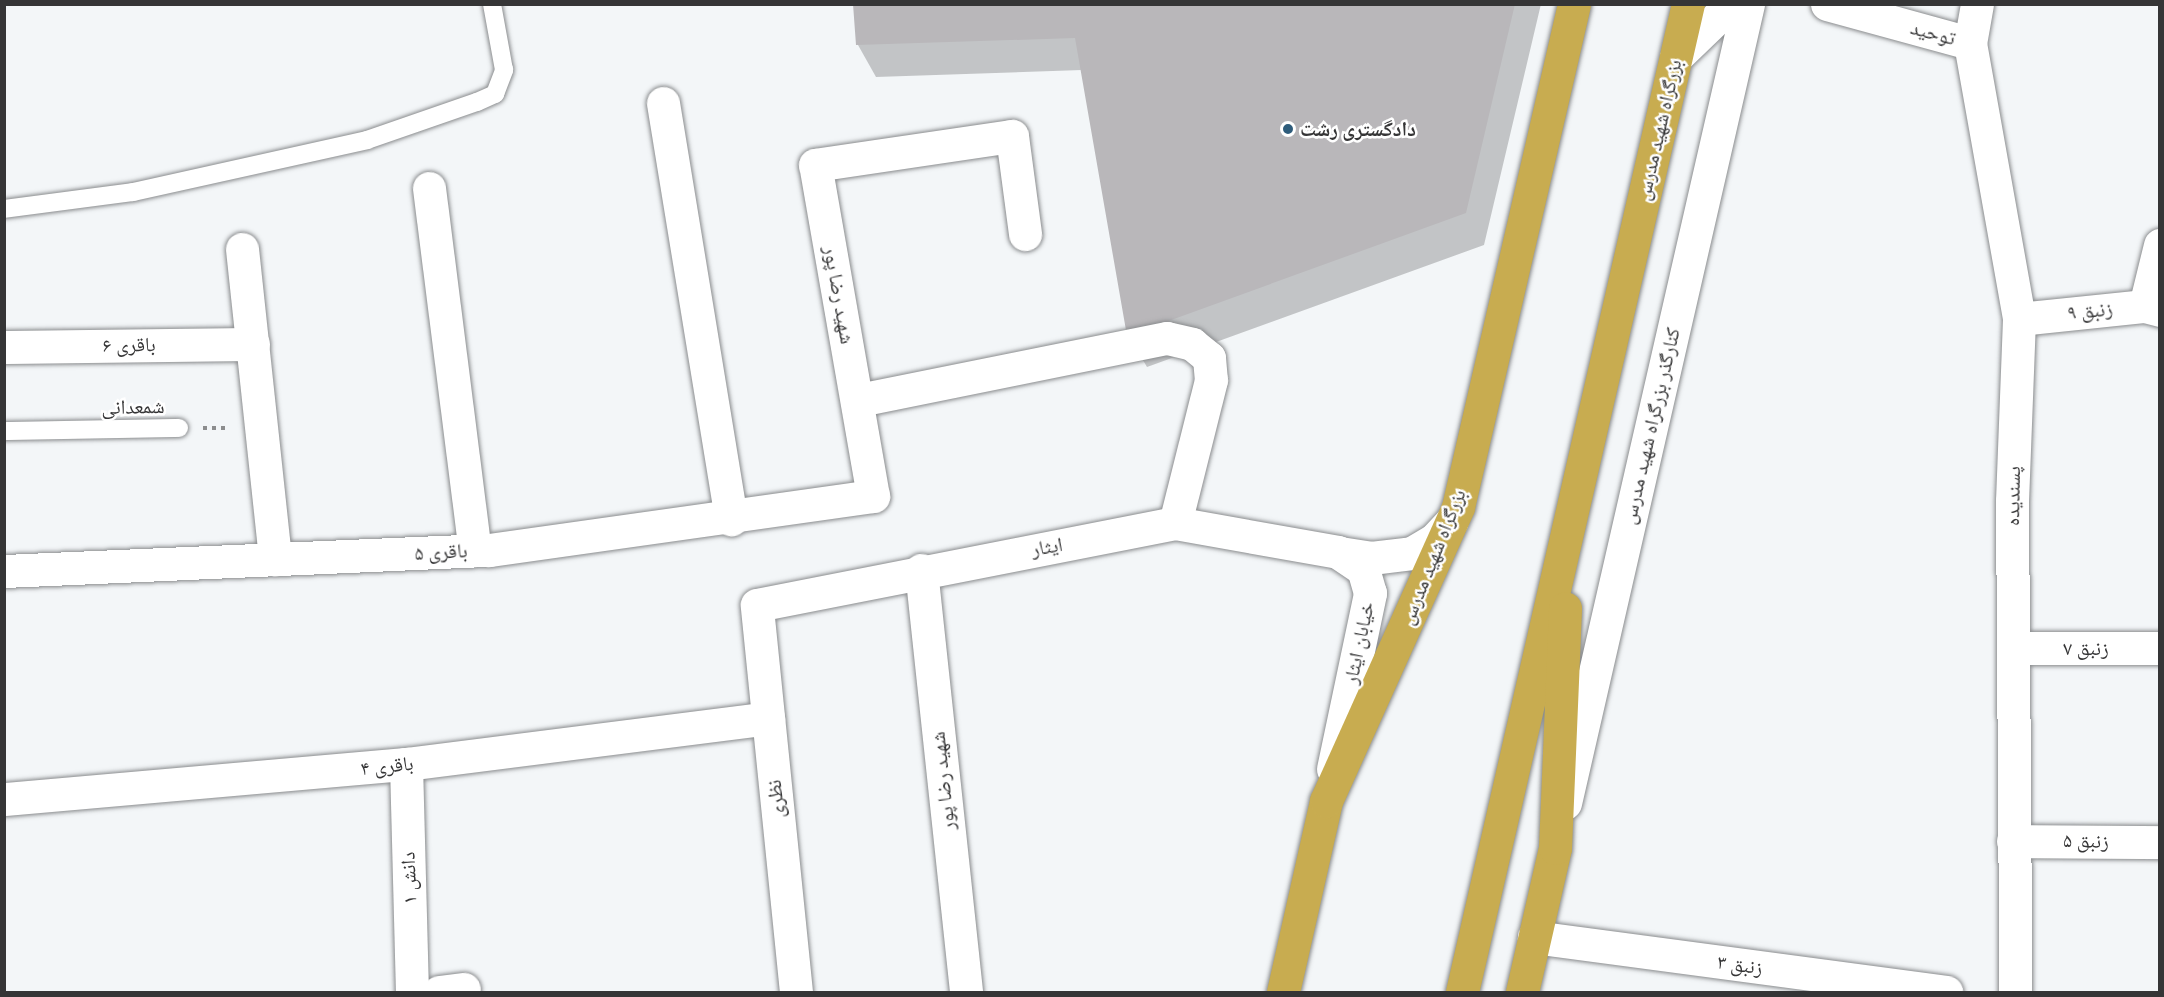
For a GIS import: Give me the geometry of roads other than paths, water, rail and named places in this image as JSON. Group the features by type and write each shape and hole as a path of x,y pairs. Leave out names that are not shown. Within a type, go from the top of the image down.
{"highway":[{"name":"بزرگراه شهید مدرس","path":"1284,993 1326,801 1452,521 1574,4"},
{"name":"بزرگراه شهید مدرس","path":"1462,993 1688,4"},
{"path":"1522,993 1555,848 1569,525"}],"street":[{"path":"1676,57 1731,4"},
{"name":"کنارگذر بزرگراه شهید مدرس","path":"1555,848 1748,4"},
{"name":"توحید","path":"1827,4 1970,43"},
{"name":"پسندیده","path":"1977,4 1970,43 2019,319 2012,501 2015,993"},
{"path":"663,103 730,519"},
{"name":"شهید رضا پور","path":"873,496 859,400 815,165 1012,136 1025,234"},
{"path":"429,188 475,550"},
{"path":"2152,308 2160,244"},
{"path":"242,249 275,559"},
{"name":"زنبق ۹","path":"2019,319 2152,308"},
{"path":"859,400 1167,338 1192,344 1209,358 1211,380 1174,523"},
{"name":"باقری ۶","path":"4,347 253,344"},
{"name":"باقری ۵","path":"4,571 475,550 730,519 873,496"},
{"path":"1338,552 1371,558 1412,554 1434,540 1452,521"},
{"name":"ایثار","path":"757,605 921,570 1174,523 1338,552"},
{"name":"خیابان ایثار","path":"1326,801 1370,593 1363,569 1338,552"},
{"name":"شهید رضا پور","path":"921,570 966,993"},
{"name":"نظری","path":"757,605 796,993"},
{"name":"زنبق ۷","path":"2013,648 2160,648"},
{"name":"باقری ۴","path":"4,799 406,764 768,718"},
{"name":"دانش ۱","path":"406,764 412,993"},
{"name":"زنبق ۵","path":"2013,841 2160,842"},
{"name":"زنبق ۳","path":"1534,938 1947,993"}],"lane":[{"path":"4,209 133,192 368,140 477,102 495,94 504,70 492,4"},
{"name":"شمعدانی","path":"4,431 179,428"}],"place":[{"name":"دادگستری رشت","path":"1288,129"}]}
